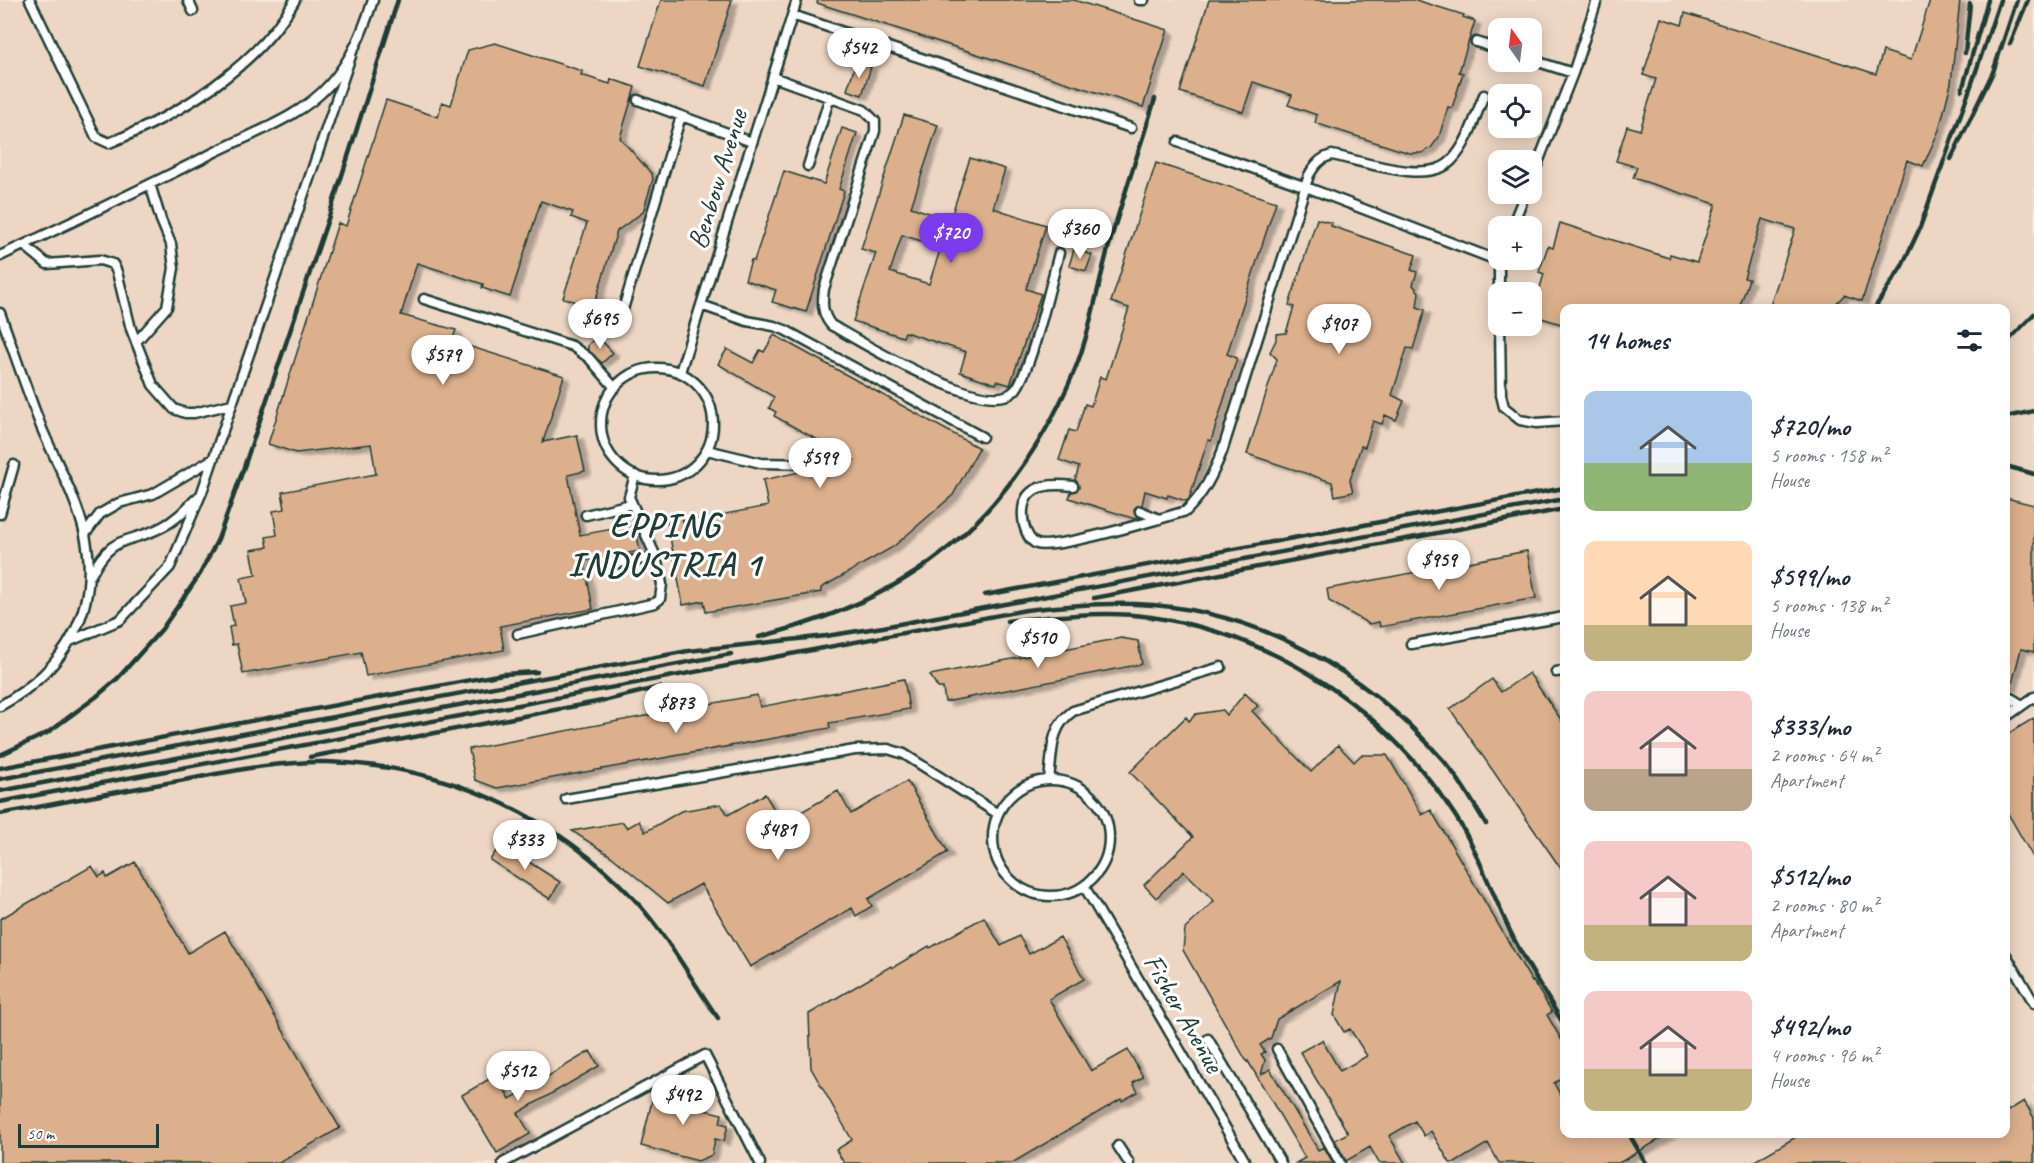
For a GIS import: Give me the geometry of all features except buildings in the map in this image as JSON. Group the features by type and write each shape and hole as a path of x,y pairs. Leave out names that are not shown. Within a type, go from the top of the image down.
{"lane":[{"path":"30,0 96,137 109,143 134,133 195,100 248,59 288,12 295,0"},
{"path":"188,0 194,11"},
{"path":"70,641 120,620 170,567 202,492 351,56 364,30 373,0"},
{"name":"Benbow Avenue","path":"680,372 797,0"},
{"path":"1542,152 1573,73 1597,0"},
{"path":"792,15 1131,128"},
{"path":"1476,42 1488,46"},
{"path":"0,256 300,110 329,85 351,56"},
{"path":"1542,63 1573,73"},
{"path":"772,77 864,110 875,121 875,131 824,289 823,309 825,318 831,325 927,377 984,396 1004,398 1012,394 1019,386 1027,366 1059,253"},
{"path":"1073,486 1053,483 1041,487 1028,496 1022,508 1025,531 1037,544 1060,543 1160,519 1186,511 1199,499 1215,469 1315,165 1323,157 1332,155 1411,172 1426,173 1440,170 1451,162 1462,148 1484,95"},
{"path":"808,166 830,97"},
{"path":"638,100 752,142"},
{"path":"618,326 681,116"},
{"path":"1178,142 1306,187 1488,256"},
{"path":"136,342 167,308 174,268 171,244 150,184"},
{"path":"24,245 47,264 100,260 113,264 136,342 153,385 174,410 194,413 232,404"},
{"path":"424,299 572,346 589,358 615,388"},
{"path":"701,304 747,321 785,330 982,437"},
{"path":"0,313 41,427 77,510 85,534 90,576"},
{"path":"1500,336 1501,395 1504,407 1520,420 1537,423 1560,421"},
{"path":"660,368 680,372 697,384 709,401 714,421 711,441 701,459 685,473 666,480 645,479 626,471 611,456 603,437 602,417 608,397 615,388 621,381 639,371 660,368"},
{"path":"707,450 761,463 813,464"},
{"path":"85,534 100,514 119,503 153,494 213,459"},
{"path":"0,514 14,465"},
{"path":"518,634 655,603 660,598 663,591 656,557 629,497 635,475"},
{"path":"0,706 20,695 37,680 55,662 70,641 83,613 90,576 96,564 114,545 176,519 202,492"},
{"path":"586,515 631,504"},
{"path":"1140,511 1160,519"},
{"path":"599,566 656,557"},
{"path":"1411,644 1560,618"},
{"path":"1049,779 1057,728 1062,718 1073,711 1221,667"},
{"path":"2010,714 2034,696"},
{"path":"2010,698 2022,705"},
{"path":"566,799 855,750 888,749 904,754 998,814"},
{"path":"1049,779 1070,782 1090,794 1102,809 1109,829 1108,852 1101,869 1084,886 1067,894 1050,897 1032,894 1013,883 999,868 992,845 993,823 998,814 1003,803 1016,790 1032,782 1049,779"},
{"name":"Fisher Avenue","path":"1084,886 1246,1163"},
{"path":"2010,962 2034,1003"},
{"path":"1208,1039 1281,1163"},
{"path":"1277,1049 1340,1163"},
{"path":"503,1163 705,1055 760,1163"},
{"path":"1118,1146 1129,1163"}],"shaded area":[{"path":"0,0 2034,0 2034,1163 0,1163"}],"railway":[{"path":"0,755 47,733 118,678 162,629 200,574 218,539 243,470 329,216 398,0"},
{"path":"1962,90 1988,0"},
{"path":"1877,304 1902,266 1919,230 2000,0"},
{"path":"1951,159 1993,72 2017,0"},
{"path":"2010,44 2028,0"},
{"path":"1965,53 1970,4"},
{"path":"759,637 835,613 906,578 934,559 983,515 1025,462 1059,404 1079,358 1110,242 1155,99"},
{"path":"2010,339 2034,314"},
{"path":"2010,416 2034,411"},
{"path":"2010,467 2034,474"},
{"path":"985,595 1560,489"},
{"path":"0,779 688,651 826,636 883,627 1560,500"},
{"path":"1094,598 1560,510"},
{"path":"0,802 1026,610 1080,605 1135,604 1180,608 1223,617 1265,631 1343,672 1379,698 1443,760 1461,783 1486,824"},
{"path":"1007,621 1115,614 1151,617 1197,626 1242,641 1285,660 1325,684 1362,711 1397,743 1428,778 1456,817 1478,858 1516,943 1560,1018"},
{"path":"0,791 731,654"},
{"path":"0,768 503,674 537,672"},
{"path":"310,757 607,700 660,687"},
{"path":"0,814 234,771 290,763 327,762 371,765 454,784 533,819 569,842 603,869 634,899 657,927 718,1018"},
{"path":"1631,1138 1646,1163"}],"district":[{"name":"EPPING INDUSTRIA 1","path":"665,544"}]}
